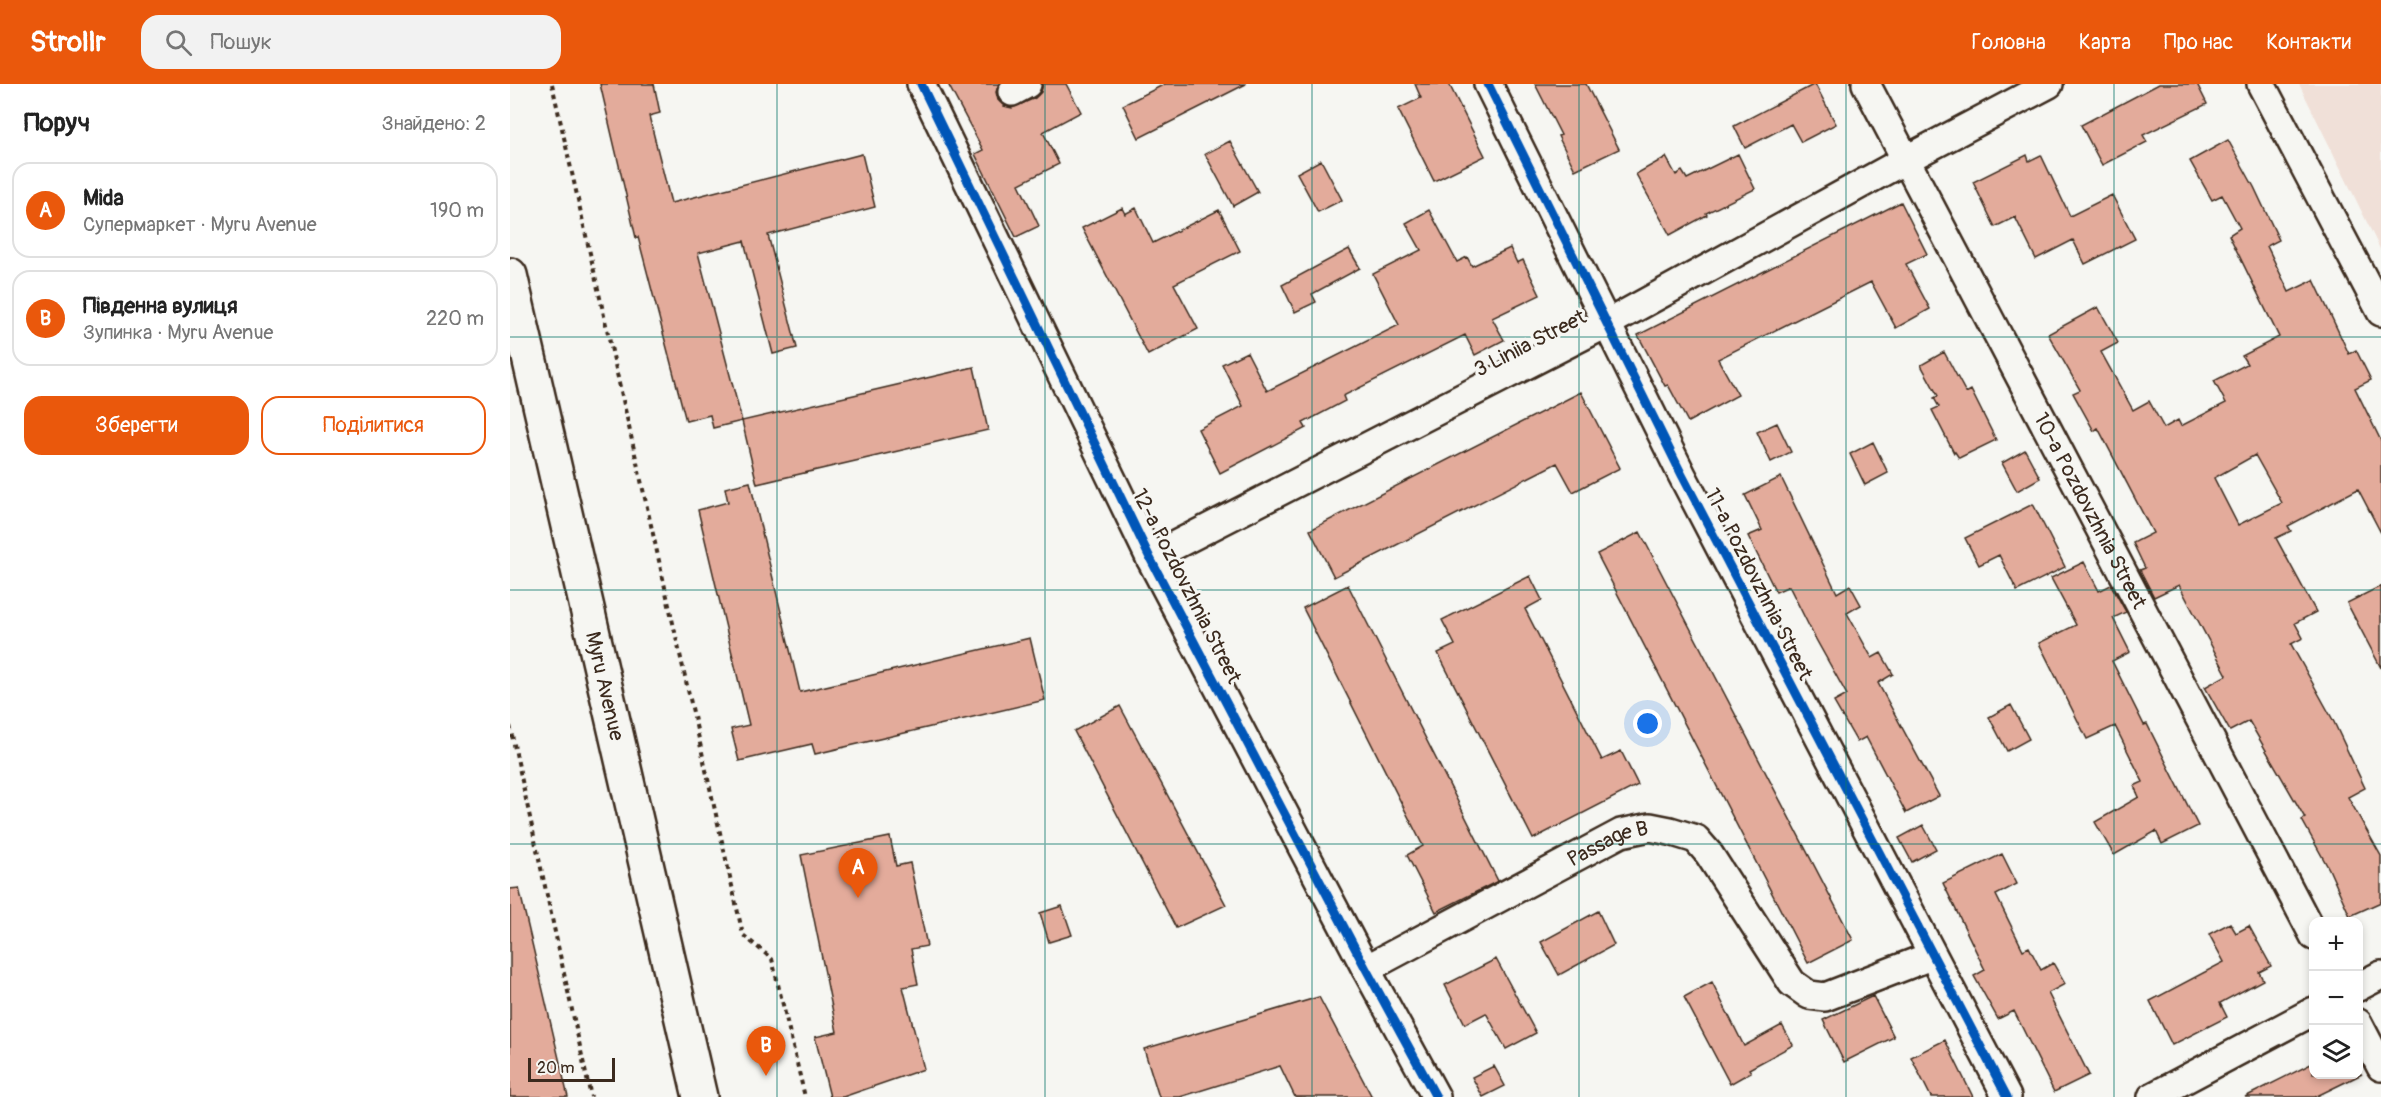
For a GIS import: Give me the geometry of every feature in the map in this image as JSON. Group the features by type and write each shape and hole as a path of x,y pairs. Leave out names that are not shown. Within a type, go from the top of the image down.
{"main road":[{"name":"Myru Avenue","path":"510,275 700,1097"}],"street":[{"name":"12-a Pozdovzhnia Street","path":"921,84 1150,558 1366,969 1436,1097"},
{"name":"11-a Pozdovzhnia Street","path":"1488,84 1682,475 1931,956 2007,1097"},
{"name":"10-a Pozdovzhnia Street","path":"1866,84 2309,928"},
{"name":"3 Liniia Street","path":"1150,558 1608,323 2049,84"},
{"path":"2261,84 2381,312"},
{"name":"Passage B","path":"1366,969 1621,833 1650,827 1696,839 1709,854 1792,983 1809,995 1824,997 1931,956"},
{"path":"2363,984 2381,975"},
{"path":"2152,1097 2309,1013"},
{"path":"2359,1025 2381,1067"}],"path":[{"path":"552,84 743,935 772,959 805,1097"},
{"path":"510,726 591,1097"}],"shaded area":[{"path":"2299,84 2381,84 2381,251 2334,155"}],"building":[{"path":"600,84 654,84 660,113 649,116 671,203 862,154 875,207 768,235 797,348 773,354 744,241 698,253 742,421 713,428 710,415 686,421 638,237 636,238"},
{"path":"948,84 999,84 996,92 998,100 1004,106 1012,108 1035,98 1041,92 1043,84 1066,84 1081,112 1043,132 1059,164 1019,184 1039,226 1016,237 975,154 983,150"},
{"path":"1165,84 1246,84 1139,138 1123,105"},
{"path":"1415,84 1449,84 1485,156 1434,181 1398,109 1421,98"},
{"path":"1535,84 1586,84 1619,149 1575,170 1558,136 1561,135"},
{"path":"1815,84 1836,124 1801,142 1791,124 1745,148 1734,126"},
{"path":"2159,84 2197,84 2207,104 2143,135 2147,142 2102,165 2081,125"},
{"path":"2228,140 2254,187 2279,240 2267,246 2289,292 2314,280 2349,354 2356,350 2371,380 2355,388 2381,441 2381,533 2358,489 2288,526 2291,531 2276,538 2316,612 2295,623 2303,638 2291,644 2333,720 2365,788 2348,797 2381,856 2381,902 2350,916 2329,869 2302,820 2305,818 2249,721 2230,731 2205,687 2227,675 2179,585 2154,597 2140,570 2145,568 2133,543 2153,533 2098,428 2094,431 2073,393 2080,390 2048,334 2098,307 2118,343 2101,352 2133,410 2149,401 2164,428 2178,420 2181,426 2226,403 2214,381 2247,364 2242,356 2279,337 2229,235 2240,228 2222,195 2212,200 2190,161","holes":["2255,455 2282,503 2238,525 2214,478"]},
{"path":"1230,141 1258,192 1233,206 1205,154"},
{"path":"1738,154 1755,189 1706,213 1707,215 1670,235 1636,174 1666,157 1676,175 1682,171 1687,179"},
{"path":"2027,155 2029,161 2041,155 2070,216 2112,195 2135,239 2085,264 2073,240 2036,259 2015,217 1995,227 1973,182"},
{"path":"1321,160 1342,200 1318,212 1297,173"},
{"path":"1901,202 1927,254 1906,264 1930,309 1896,328 1871,282 1718,359 1738,395 1688,422 1668,385 1665,386 1638,335"},
{"path":"1122,208 1125,214 1136,208 1153,243 1219,210 1240,251 1174,284 1198,329 1148,355 1082,228"},
{"path":"1429,210 1457,262 1467,257 1472,266 1510,248 1517,263 1523,260 1540,295 1492,318 1504,340 1475,355 1465,335 1343,396 1345,401 1303,423 1306,428 1220,473 1198,429 1243,406 1222,364 1247,352 1267,391 1399,325 1373,274 1421,250 1406,223"},
{"path":"1349,249 1360,268 1312,294 1316,302 1295,312 1282,285"},
{"path":"1944,352 1966,393 1971,390 1996,440 1959,458 1954,453 1932,410 1939,407 1934,398 1938,396 1921,365"},
{"path":"974,367 988,430 757,484 742,421"},
{"path":"1581,392 1620,468 1573,492 1557,463 1334,577 1310,530"},
{"path":"1777,423 1791,452 1771,462 1757,432"},
{"path":"1873,442 1888,473 1865,485 1850,454"},
{"path":"2025,450 2040,478 2017,491 2002,463"},
{"path":"1781,477 1837,593 1850,585 1861,605 1847,613 1872,658 1881,653 1893,674 1878,683 1939,796 1906,813 1866,737 1857,742 1834,702 1847,695 1789,586 1776,592 1748,536 1762,530 1745,495"},
{"path":"750,482 800,692 1030,638 1045,700 815,754 812,744 739,761 731,729 749,725 698,510 728,502 725,488"},
{"path":"2033,504 2065,567 2017,591 1999,555 1979,565 1965,538"},
{"path":"1640,532 1853,940 1808,963 1597,554"},
{"path":"2084,562 2099,591 2111,585 2126,612 2113,618 2130,652 2112,661 2144,725 2147,724 2198,826 2162,844 2156,831 2114,855 2095,822 2139,797 2134,786 2143,782 2115,726 2087,739 2039,643 2076,625 2051,578"},
{"path":"1530,576 1542,600 1525,609 1602,760 1621,751 1638,785 1533,839 1438,653 1455,645 1442,620"},
{"path":"1348,585 1498,881 1436,912 1407,855 1423,846 1303,608"},
{"path":"2381,586 2381,668 2347,603"},
{"path":"2011,705 2029,739 2007,751 1989,717"},
{"path":"1120,706 1226,905 1176,928 1074,731"},
{"path":"1923,825 1936,849 1912,862 1899,838"},
{"path":"890,837 896,866 910,863 927,946 911,949 918,984 903,987 924,1069 843,1097 830,1097 815,1037 837,1032 801,855"},
{"path":"2002,854 2017,884 1996,895 2023,950 2029,947 2041,970 2053,963 2065,984 2048,993 2089,1075 2054,1092 2014,1011 1998,1019 1974,976 1985,970 1943,883"},
{"path":"519,888 568,1097 510,1097 510,889"},
{"path":"1062,906 1072,935 1049,942 1040,913"},
{"path":"1598,911 1614,945 1559,975 1541,942"},
{"path":"2230,923 2236,933 2249,926 2271,966 2259,972 2263,980 2220,1003 2227,1017 2172,1045 2150,1001 2224,962 2209,934"},
{"path":"1496,959 1536,1033 1506,1049 1486,1013 1465,1024 1445,985"},
{"path":"1712,982 1744,1046 1782,1025 1793,1045 1749,1069 1751,1072 1730,1084 1684,997"},
{"path":"1873,996 1894,1037 1844,1062 1823,1020"},
{"path":"1319,997 1372,1097 1295,1097 1280,1066 1180,1097 1159,1097 1144,1049"},
{"path":"1945,1040 1973,1097 1931,1097 1911,1057"},
{"path":"2309,1065 2309,1079 2352,1079 2315,1097 2245,1097"},
{"path":"1494,1066 1505,1086 1483,1097 1472,1077"}],"cycle path":[{"path":"921,84 1150,558 1366,969 1436,1097"},
{"path":"1488,84 1682,475 2007,1097"}],"place":[{"name":"Mida","path":"858,898"},
{"name":"Південна вулиця","path":"766,1076"}]}
